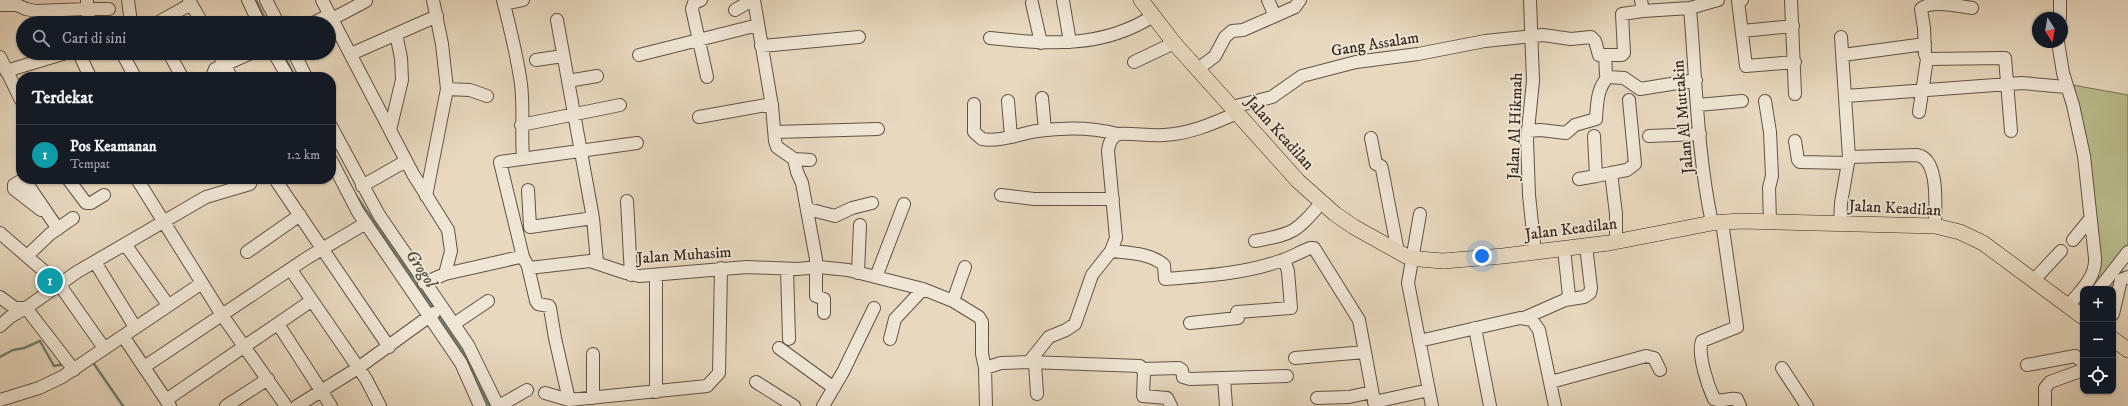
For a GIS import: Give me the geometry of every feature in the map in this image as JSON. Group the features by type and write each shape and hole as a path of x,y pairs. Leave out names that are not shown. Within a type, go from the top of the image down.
{"main road":[{"name":"Jalan Keadilan","path":"1141,0 1150,18 1235,110 1278,160 1322,202 1354,227 1398,252 1413,258 1453,261 1564,249 1621,241 1717,223 1770,222 1935,226 1960,232 1983,243 2080,313"},
{"path":"2116,341 2128,350"}],"street":[{"path":"128,0 130,16"},
{"path":"248,0 256,16"},
{"path":"266,0 274,16"},
{"path":"322,0 329,16"},
{"path":"426,196 447,89 442,44 433,0"},
{"path":"523,0 503,2 518,65 522,98 521,125 523,158"},
{"path":"701,0 697,1 692,6 707,77"},
{"path":"735,10 753,0 772,104 777,147 794,159 810,160"},
{"path":"1268,0 1275,16"},
{"path":"1198,69 1215,56 1228,34 1232,31 1243,30 1295,7 1300,0"},
{"name":"Jalan Al Hikmah","path":"1530,0 1533,81 1528,131 1529,195 1535,252"},
{"path":"1608,77 1606,75 1605,55 1622,55 1624,53 1622,14 1642,6 1690,8 1718,0"},
{"path":"1740,0 1746,66 1795,62"},
{"path":"1791,0 1795,62 1795,94"},
{"path":"2060,0 2060,12"},
{"path":"336,18 366,1"},
{"path":"1063,1 1070,42"},
{"path":"168,16 190,2 198,16"},
{"path":"1032,3 1041,43"},
{"path":"1919,112 1924,90 1928,59 1925,54 1924,28 1921,13 1923,6 1939,3 1972,8"},
{"path":"0,5 17,5 26,10 36,11 87,5 109,9"},
{"path":"87,5 89,16"},
{"name":"Jalan Al Muttakin","path":"1690,8 1706,197 1717,223 1737,327 1702,341 1700,346 1700,355 1714,399 1720,401 1731,398 1737,399 1740,406"},
{"path":"351,54 437,16"},
{"path":"990,38 1041,43 1098,39 1150,18"},
{"path":"557,20 593,218 597,262"},
{"path":"639,55 758,25"},
{"path":"1742,31 1793,26"},
{"path":"336,29 351,54 406,161 426,196 443,220 450,236 451,250 445,274"},
{"path":"390,130 402,80 402,64 396,34"},
{"name":"Gang Assalam","path":"974,104 974,125 977,136 988,140 1045,130 1079,128 1118,134 1165,135 1185,132 1205,126 1235,110 1272,97 1296,79 1325,69 1356,62 1418,54 1464,44 1543,35 1571,39 1591,37 1595,41 1599,55 1605,55"},
{"path":"761,46 859,37"},
{"path":"1840,224 1841,203 1849,160 1841,37"},
{"path":"1134,62 1174,43"},
{"path":"1843,55 1925,44"},
{"path":"2059,48 2066,87 2073,105 2084,156 2096,268 2093,276 2069,305"},
{"path":"536,60 563,56"},
{"path":"1928,59 2004,58 2008,84 2011,131"},
{"path":"16,91 2,64 25,60"},
{"path":"82,60 88,72"},
{"path":"126,60 132,72"},
{"path":"173,60 179,72"},
{"path":"222,60 228,72"},
{"path":"213,72 214,70 236,60"},
{"path":"278,60 285,72"},
{"path":"298,60 304,72"},
{"path":"568,80 597,76"},
{"path":"1528,131 1541,130 1566,133 1575,126 1596,119 1598,93 1603,82 1608,77 1624,78 1640,89 1696,80"},
{"path":"1846,96 2029,83 2066,87"},
{"path":"447,89 470,90 487,96"},
{"path":"1042,98 1045,130"},
{"path":"1579,179 1627,170 1634,164 1629,100"},
{"path":"1008,101 1011,137"},
{"path":"1698,105 1742,101"},
{"path":"1764,101 1770,132 1772,176 1769,188 1770,222"},
{"path":"699,117 772,104"},
{"path":"521,125 620,106"},
{"path":"775,132 878,129"},
{"path":"1037,394 1032,363 1049,336 1070,328 1075,324 1092,275 1111,251 1116,232 1108,151 1111,140 1118,134"},
{"path":"1649,136 1700,134"},
{"path":"336,136 379,216 424,283 435,313 480,406"},
{"path":"1594,136 1596,176"},
{"path":"1371,138 1376,164 1381,166 1382,169 1398,252"},
{"path":"1795,141 1798,160 1800,162 1917,155 1927,159 1935,189 1935,226"},
{"path":"569,400 550,308 549,306 538,304 536,301 500,162 637,143"},
{"path":"794,159 808,209 816,268 816,296 824,299 824,313"},
{"path":"362,186 406,161"},
{"path":"336,170 358,212 366,223 435,313 454,324 478,364 498,406 527,390"},
{"path":"1611,173 1621,241"},
{"path":"27,184 58,229"},
{"path":"72,184 86,203 92,203 104,195"},
{"path":"140,184 222,315 286,406"},
{"path":"0,326 10,317 26,308 59,284 163,222 217,192 250,184"},
{"path":"278,184 388,347"},
{"path":"528,190 531,227 593,218"},
{"path":"1001,195 1034,199 1113,199"},
{"path":"627,201 631,275"},
{"path":"1255,241 1291,233 1306,222 1322,202"},
{"path":"808,209 835,216 852,208 872,203"},
{"path":"876,277 904,204"},
{"path":"1420,214 1408,283 1418,341 1432,406"},
{"path":"247,252 300,215"},
{"path":"27,256 73,218"},
{"path":"2073,240 2090,219"},
{"path":"144,367 322,249 366,223"},
{"path":"858,272 860,225"},
{"path":"0,233 59,284 104,348"},
{"path":"125,244 168,305"},
{"path":"1418,341 1524,318 1565,300 1584,296 1590,293 1591,288 1586,246"},
{"path":"1111,251 1150,256 1158,260 1164,265 1165,279 1223,274 1284,260 1310,248 1314,248 1357,314 1374,400"},
{"path":"1564,249 1570,292 1565,300"},
{"path":"2034,280 2061,251"},
{"path":"2101,286 2124,256"},
{"path":"2111,286 2124,256"},
{"path":"1190,322 1238,318 1237,312 1291,308 1288,271 1284,260"},
{"path":"95,262 135,328"},
{"name":"Jalan Muhasim","path":"424,283 445,274 525,262 597,262 631,275 656,275 721,268 757,267 787,269 816,268 858,272 923,289 953,301 979,317 982,322 982,354 985,368"},
{"path":"953,301 965,267"},
{"path":"545,393 569,400 707,386 719,373 721,268"},
{"path":"787,269 789,339"},
{"path":"290,270 358,368 380,406"},
{"path":"656,275 656,392"},
{"path":"2116,301 2121,280 2128,277"},
{"path":"0,400 39,388 74,370 104,348 202,283"},
{"path":"890,339 895,319 923,289"},
{"path":"0,297 15,308 26,308"},
{"path":"123,336 168,403 244,347 311,301"},
{"path":"454,324 488,301"},
{"path":"26,308 74,370"},
{"path":"823,406 834,388 874,308"},
{"path":"297,406 358,368 435,313"},
{"path":"1524,318 1532,320 1539,330 1555,406"},
{"path":"278,324 331,406"},
{"path":"1475,328 1490,406"},
{"path":"779,348 834,388"},
{"path":"1295,358 1365,352"},
{"path":"593,354 593,398"},
{"path":"1550,382 1646,356 1654,358 1660,370"},
{"path":"2027,364 2075,356 2080,360"},
{"path":"2048,361 2050,382"},
{"path":"986,406 985,368 1002,363 1140,366 1143,369 1174,367 1182,370 1184,378 1224,379 1287,376"},
{"path":"1782,368 1807,406"},
{"path":"1143,369 1143,396 1167,398 1171,406"},
{"path":"2045,406 2045,388 2050,382 2080,371"},
{"path":"226,406 268,379"},
{"path":"1224,379 1226,406"},
{"path":"756,382 794,406"},
{"path":"1317,398 1349,397 1374,400 1429,390"}],"green space":[{"path":"2067,84 2128,95 2128,253 2117,287 2099,281 2087,168"}],"waterway":[{"name":"Grogol","path":"256,0 264,16"},
{"name":"Grogol","path":"286,60 292,72"},
{"name":"Grogol","path":"355,194 434,309"},
{"name":"Grogol","path":"438,315 464,354 489,406"},
{"name":"Grogol","path":"0,357 13,350 24,348 40,341 54,366 64,364"},
{"name":"Grogol","path":"92,361 123,406"}],"place":[{"name":"Pos Keamanan","path":"50,281"}]}
